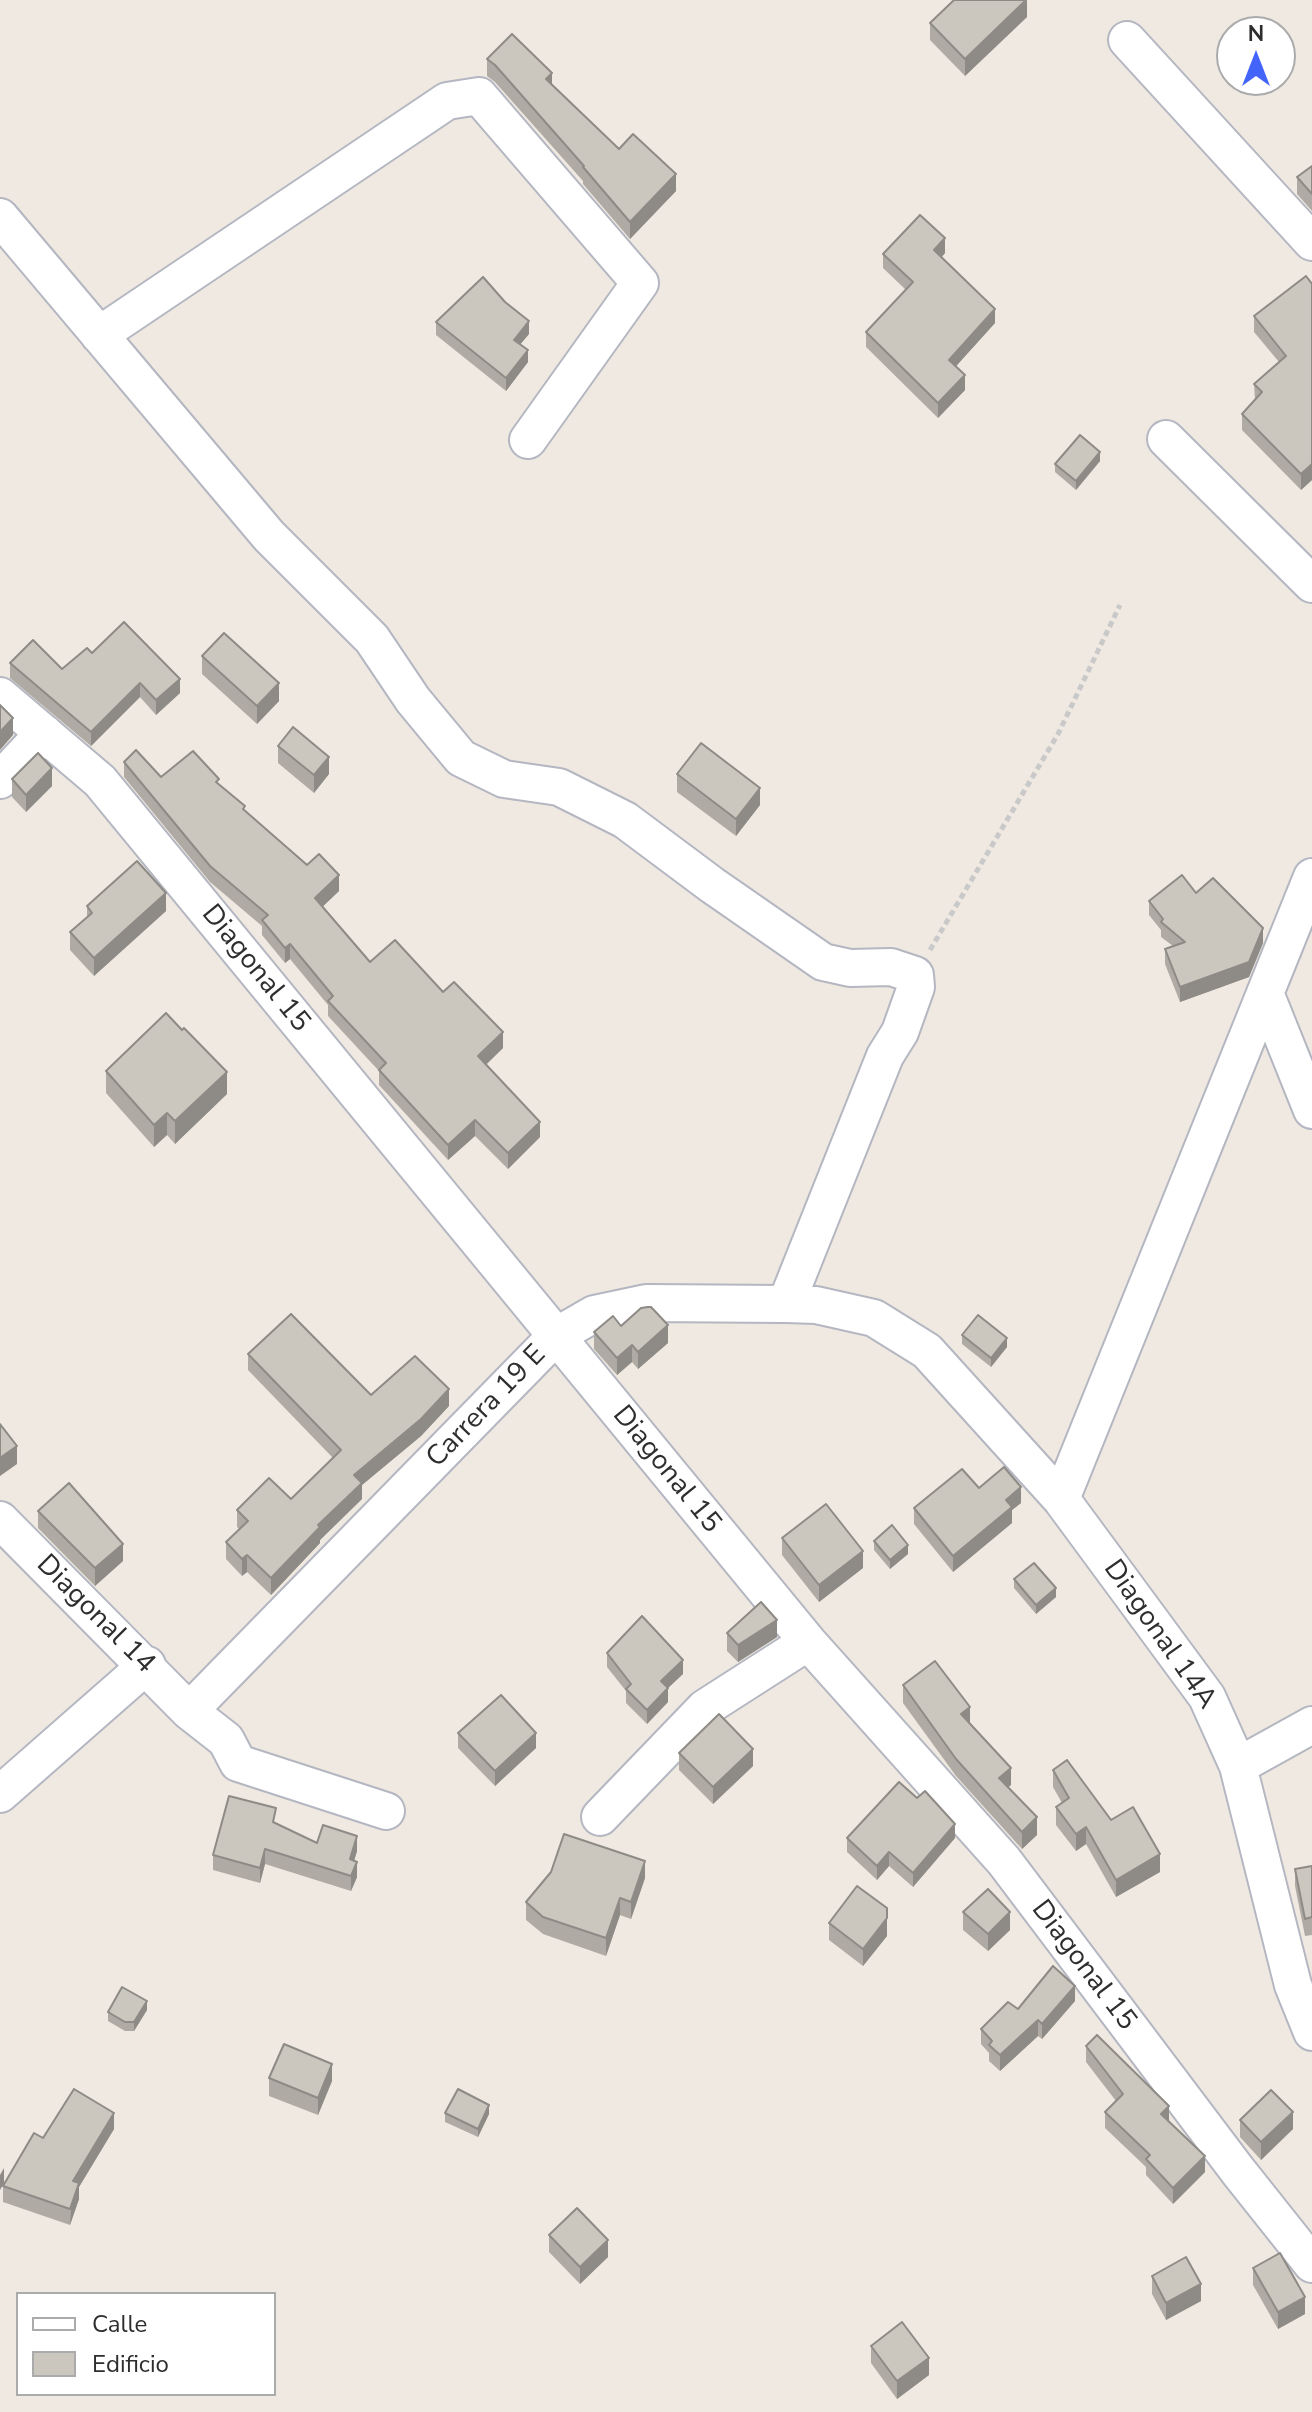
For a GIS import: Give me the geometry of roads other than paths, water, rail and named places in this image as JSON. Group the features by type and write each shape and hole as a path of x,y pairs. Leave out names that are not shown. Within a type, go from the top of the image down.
{"street":[{"path":"1127,40 1312,242"},
{"path":"99,335 447,101 479,96 640,283 528,440"},
{"path":"0,217 269,536 372,639 413,700 461,758 504,779 559,787 625,820 823,962 850,968 891,967 915,975 916,987 900,1032 885,1056 786,1304"},
{"path":"1166,439 1312,584"},
{"name":"Diagonal 15","path":"0,696 100,781 808,1642 1004,1861 1312,2264"},
{"path":"0,780 44,733"},
{"path":"1061,1499 1312,877"},
{"path":"1265,993 1312,1110"},
{"name":"Carrera 19 E","path":"189,1711 556,1336 594,1314 646,1303 786,1304 816,1305 874,1318"},
{"name":"Diagonal 14A","path":"874,1318 927,1351 1061,1499 1207,1697 1238,1766 1293,1985 1312,2032"},
{"name":"Diagonal 14","path":"0,1520 147,1665 189,1711 226,1740 238,1763 386,1811"},
{"path":"600,1817 705,1708 808,1642"},
{"path":"0,1794 147,1665"},
{"path":"1238,1766 1312,1725"}]}
